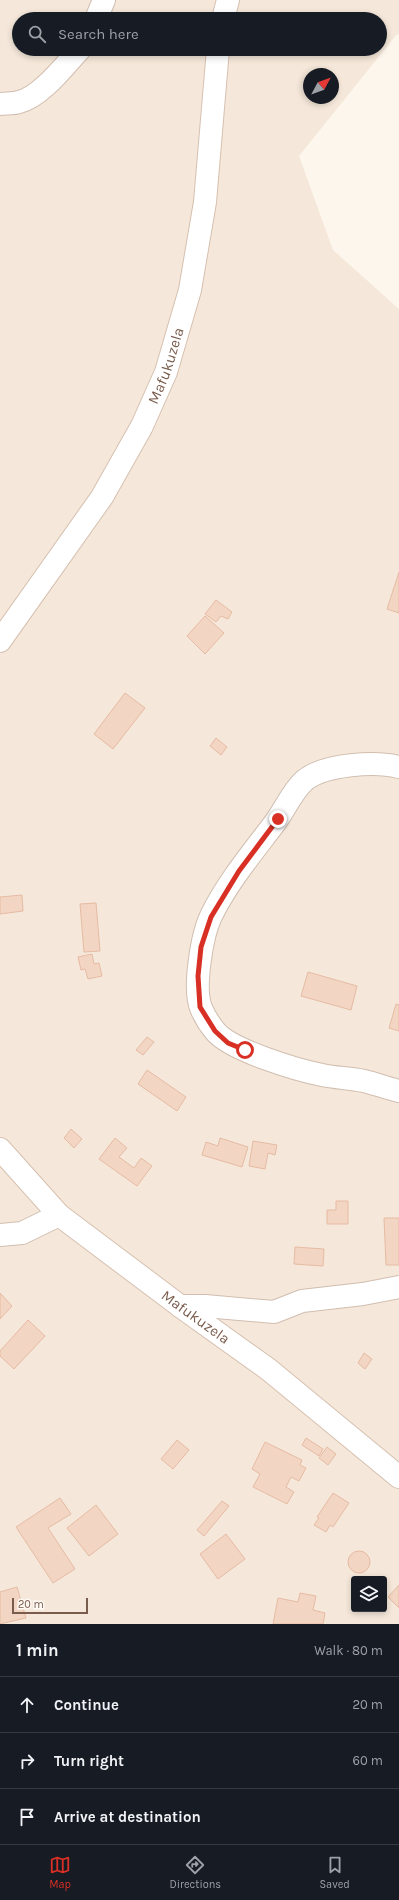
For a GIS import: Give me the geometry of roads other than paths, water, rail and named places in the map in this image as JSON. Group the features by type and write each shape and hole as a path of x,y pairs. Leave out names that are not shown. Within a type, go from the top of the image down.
{"main road":[{"path":"99,12 104,0"},
{"path":"225,12 228,0"},
{"path":"0,104 20,102 34,94 54,77 74,56"},
{"name":"Mafukuzela","path":"0,640 102,497 142,426 166,372 190,290 204,202 217,56"},
{"path":"399,767 349,764 322,772 306,780 293,794 278,819 239,871 211,917 201,947 198,976 200,1007 215,1031 228,1043 264,1058 321,1075 364,1081 399,1091"},
{"name":"Mafukuzela","path":"0,1150 59,1215 180,1306 268,1368 399,1478"},
{"path":"0,1235 22,1233 59,1215"},
{"path":"180,1306 205,1306 274,1312 302,1301 363,1294 399,1287"}]}
